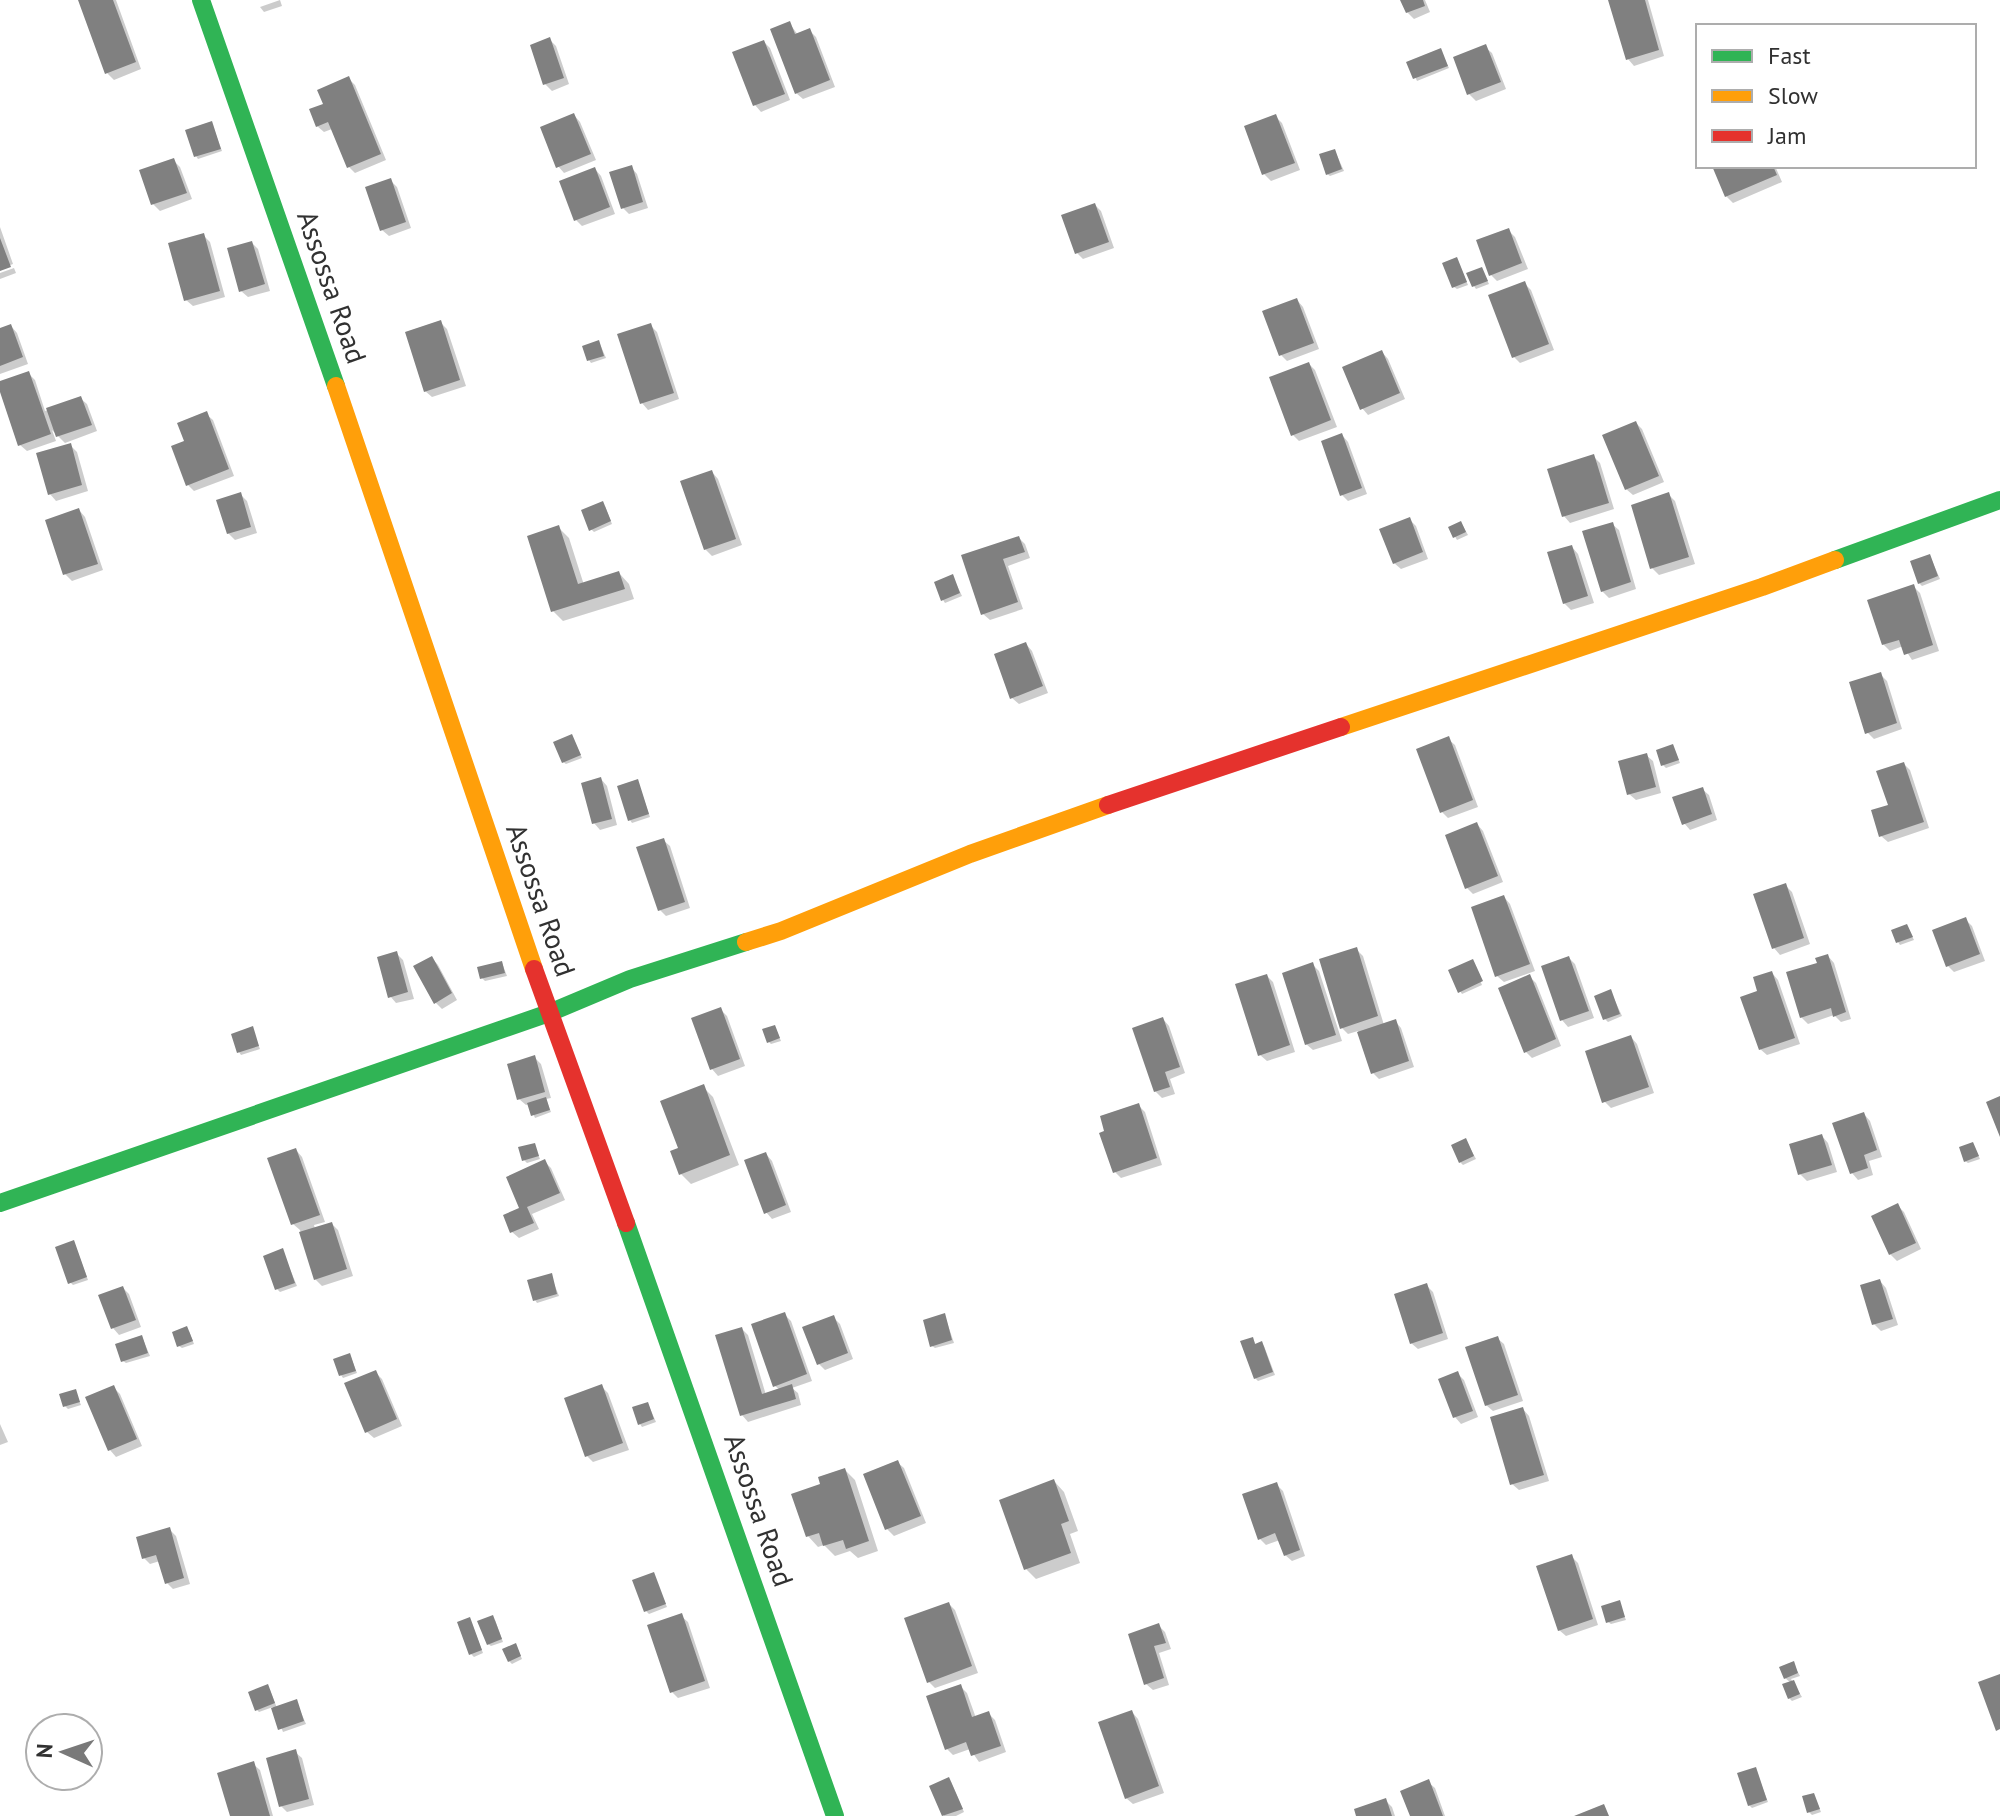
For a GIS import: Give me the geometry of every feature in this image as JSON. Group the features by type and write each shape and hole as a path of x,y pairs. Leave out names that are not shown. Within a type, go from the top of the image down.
{"street":[{"name":"Assossa Road","path":"201,0 392,547 549,1013 666,1330 835,1816"},
{"path":"0,1203 549,1013 630,979 781,931 970,854 1164,785 1762,587 2000,500"}],"building":[{"path":"78,0 113,0 136,62 105,74"},
{"path":"1400,0 1423,0 1425,6 1406,13"},
{"path":"1608,0 1645,0 1659,50 1626,60"},
{"path":"790,21 795,34 810,28 830,80 795,94 770,29"},
{"path":"550,37 564,78 543,85 530,45"},
{"path":"764,40 785,94 753,106 732,52"},
{"path":"1486,44 1501,82 1467,95 1453,57"},
{"path":"1441,48 1448,66 1413,79 1406,62"},
{"path":"349,76 381,154 347,168 328,122 316,127 309,109 323,104 317,90"},
{"path":"574,113 591,154 556,168 540,127"},
{"path":"1276,114 1295,163 1262,175 1244,126"},
{"path":"212,121 221,149 194,157 185,130"},
{"path":"1335,149 1342,169 1326,175 1319,154"},
{"path":"174,158 187,193 151,205 139,170"},
{"path":"632,165 643,202 621,209 609,172"},
{"path":"595,167 610,207 574,221 559,181"},
{"path":"1713,168 1774,168 1777,175 1725,197"},
{"path":"391,178 406,222 380,231 365,187"},
{"path":"1095,203 1109,242 1075,254 1061,215"},
{"path":"1509,228 1522,263 1489,276 1476,240"},
{"path":"204,233 220,291 184,301 168,243"},
{"path":"0,238 11,267 0,271"},
{"path":"252,241 265,284 239,292 227,248"},
{"path":"1457,257 1467,282 1452,288 1442,263"},
{"path":"1482,267 1488,281 1472,287 1466,273"},
{"path":"1525,281 1549,344 1512,358 1488,295"},
{"path":"1297,298 1314,343 1279,356 1262,311"},
{"path":"441,320 460,380 424,392 405,332"},
{"path":"651,323 674,393 640,404 617,334"},
{"path":"11,324 23,357 0,366 0,328"},
{"path":"599,340 604,356 587,361 582,346"},
{"path":"1382,350 1400,393 1360,410 1342,367"},
{"path":"1309,362 1331,420 1291,436 1269,377"},
{"path":"29,371 51,434 18,446 0,392 0,381"},
{"path":"81,396 92,425 56,437 46,408"},
{"path":"207,411 229,469 186,486 171,446 184,441 177,423"},
{"path":"1636,421 1659,476 1625,490 1602,435"},
{"path":"1342,433 1362,488 1340,496 1321,441"},
{"path":"71,443 82,485 48,495 36,453"},
{"path":"1594,454 1609,503 1562,517 1547,469"},
{"path":"712,470 736,539 704,550 680,481"},
{"path":"241,492 251,527 227,534 216,500"},
{"path":"1669,492 1689,557 1650,569 1631,505"},
{"path":"603,501 611,521 589,531 581,510"},
{"path":"79,508 98,564 63,575 45,520"},
{"path":"1410,517 1423,552 1393,564 1379,529"},
{"path":"1461,521 1466,532 1453,538 1448,527"},
{"path":"1613,522 1631,582 1601,592 1582,531"},
{"path":"559,525 578,584 619,571 625,589 551,612 527,536"},
{"path":"1019,536 1025,552 1003,559 1018,602 981,615 961,555"},
{"path":"1572,545 1588,596 1563,604 1547,552"},
{"path":"1930,554 1938,576 1918,584 1910,561"},
{"path":"953,574 960,593 941,601 934,582"},
{"path":"1914,584 1933,645 1904,655 1899,640 1882,645 1867,600"},
{"path":"1026,642 1043,686 1010,699 994,654"},
{"path":"1881,672 1897,723 1865,734 1849,682"},
{"path":"572,734 581,755 562,763 553,742"},
{"path":"1449,736 1473,800 1440,813 1416,749"},
{"path":"1673,744 1679,760 1661,766 1656,750"},
{"path":"1647,753 1656,787 1627,795 1618,761"},
{"path":"1904,762 1924,822 1879,837 1871,810 1888,805 1876,771"},
{"path":"601,777 612,819 592,824 581,783"},
{"path":"638,779 649,814 628,821 617,786"},
{"path":"1703,787 1712,814 1682,825 1672,797"},
{"path":"1477,822 1498,876 1465,889 1445,835"},
{"path":"664,838 685,902 658,911 636,847"},
{"path":"1786,883 1804,938 1772,949 1753,894"},
{"path":"1504,895 1530,964 1495,977 1471,907"},
{"path":"1966,917 1980,954 1946,967 1932,930"},
{"path":"1907,924 1913,937 1896,943 1891,930"},
{"path":"1357,947 1378,1016 1340,1029 1319,959"},
{"path":"397,951 408,992 388,998 377,957"},
{"path":"1828,954 1846,1012 1833,1017 1831,1008 1800,1018 1786,972 1817,963 1815,958"},
{"path":"432,956 452,993 434,1004 413,966"},
{"path":"1569,956 1589,1011 1560,1021 1541,966"},
{"path":"1473,959 1483,981 1458,993 1448,970"},
{"path":"502,961 505,973 480,979 477,967"},
{"path":"1313,962 1336,1035 1305,1045 1282,973"},
{"path":"1772,971 1795,1038 1759,1050 1740,997 1757,991 1753,977"},
{"path":"1267,974 1290,1045 1258,1056 1235,984"},
{"path":"1530,974 1556,1039 1524,1053 1498,988"},
{"path":"1611,989 1620,1014 1603,1020 1594,996"},
{"path":"721,1007 740,1059 710,1070 691,1018"},
{"path":"1163,1017 1180,1067 1165,1072 1170,1087 1154,1092 1132,1028"},
{"path":"1396,1019 1409,1061 1371,1074 1357,1032"},
{"path":"775,1025 780,1038 767,1043 762,1029"},
{"path":"253,1026 259,1046 237,1053 231,1034"},
{"path":"1631,1035 1649,1087 1602,1103 1585,1051"},
{"path":"535,1055 545,1092 517,1100 507,1064"},
{"path":"704,1084 730,1155 679,1175 670,1151 678,1148 660,1101"},
{"path":"2000,1096 2000,1137 1986,1102"},
{"path":"546,1097 550,1110 531,1116 527,1103"},
{"path":"1139,1103 1157,1158 1113,1173 1099,1133 1104,1131 1100,1116"},
{"path":"1864,1112 1877,1150 1864,1155 1868,1168 1850,1174 1832,1123"},
{"path":"1822,1134 1832,1165 1798,1175 1789,1144"},
{"path":"1466,1138 1474,1156 1459,1163 1451,1145"},
{"path":"1973,1142 1979,1156 1964,1162 1959,1147"},
{"path":"535,1143 539,1156 522,1161 518,1147"},
{"path":"296,1148 320,1215 291,1225 267,1158"},
{"path":"766,1152 786,1205 764,1214 744,1160"},
{"path":"545,1159 560,1193 527,1207 534,1223 510,1233 503,1215 519,1208 506,1177"},
{"path":"1898,1203 1916,1243 1889,1255 1871,1216"},
{"path":"332,1222 347,1269 314,1280 299,1232"},
{"path":"74,1240 87,1277 68,1284 55,1247"},
{"path":"283,1248 295,1283 275,1290 263,1256"},
{"path":"552,1273 557,1294 533,1301 527,1280"},
{"path":"1880,1279 1893,1319 1872,1325 1860,1285"},
{"path":"1427,1283 1443,1333 1410,1344 1394,1294"},
{"path":"123,1286 136,1320 111,1329 98,1295"},
{"path":"785,1312 807,1374 773,1387 751,1324"},
{"path":"945,1313 952,1340 930,1347 923,1320"},
{"path":"834,1315 848,1353 817,1365 802,1327"},
{"path":"187,1326 193,1341 177,1347 172,1332"},
{"path":"742,1327 762,1394 792,1384 796,1399 740,1416 715,1335"},
{"path":"142,1335 148,1353 121,1362 115,1344"},
{"path":"1498,1336 1518,1395 1485,1406 1465,1347"},
{"path":"1253,1337 1255,1344 1262,1341 1273,1372 1254,1379 1240,1341"},
{"path":"350,1353 356,1371 339,1376 333,1359"},
{"path":"376,1370 397,1419 365,1433 344,1383"},
{"path":"1458,1371 1473,1411 1453,1418 1438,1379"},
{"path":"602,1384 623,1443 585,1457 564,1398"},
{"path":"114,1385 137,1439 108,1451 85,1397"},
{"path":"76,1389 80,1402 63,1407 59,1394"},
{"path":"648,1402 654,1419 638,1425 632,1407"},
{"path":"1523,1407 1544,1475 1510,1485 1490,1417"},
{"path":"898,1460 921,1516 885,1530 863,1474"},
{"path":"845,1468 869,1541 846,1549 843,1540 823,1546 819,1533 806,1537 791,1494 820,1484 818,1477"},
{"path":"1054,1479 1069,1521 1061,1524 1071,1553 1024,1570 999,1500"},
{"path":"1277,1482 1300,1550 1284,1556 1275,1533 1258,1540 1242,1494"},
{"path":"170,1527 184,1578 165,1584 156,1555 142,1559 136,1537"},
{"path":"1572,1554 1593,1619 1558,1631 1536,1566"},
{"path":"654,1572 666,1604 644,1612 632,1580"},
{"path":"1620,1600 1625,1617 1606,1623 1601,1606"},
{"path":"949,1602 972,1666 927,1683 904,1618"},
{"path":"682,1613 705,1681 670,1693 647,1625"},
{"path":"493,1615 502,1639 487,1645 477,1621"},
{"path":"470,1617 482,1650 469,1655 457,1622"},
{"path":"1159,1623 1166,1643 1154,1646 1164,1678 1144,1685 1128,1634"},
{"path":"516,1643 521,1656 508,1662 502,1649"},
{"path":"1794,1661 1798,1673 1784,1679 1779,1667"},
{"path":"2000,1674 2000,1729 1996,1731 1978,1682"},
{"path":"1794,1680 1800,1694 1788,1699 1782,1684"},
{"path":"268,1684 275,1703 255,1711 248,1692"},
{"path":"961,1684 972,1717 989,1711 1001,1746 971,1756 966,1742 945,1750 926,1696"},
{"path":"297,1699 304,1721 278,1730 271,1708"},
{"path":"1132,1710 1159,1786 1125,1799 1098,1722"},
{"path":"296,1749 309,1799 279,1807 266,1758"},
{"path":"254,1761 270,1816 230,1816 217,1773"},
{"path":"1756,1767 1767,1800 1748,1806 1737,1773"},
{"path":"949,1777 963,1809 942,1816 929,1786"},
{"path":"1429,1779 1443,1816 1410,1816 1400,1791"},
{"path":"1814,1793 1820,1809 1807,1813 1802,1796"},
{"path":"1386,1798 1392,1816 1356,1816 1354,1809"},
{"path":"1604,1804 1609,1816 1574,1816"}],"traffic: fast":[{"path":"201,0 336,386"},
{"path":"1835,560 2000,500"},
{"path":"0,1203 549,1013 630,979 746,942"},
{"path":"626,1223 835,1816"}],"traffic: slow":[{"path":"336,386 534,969"},
{"path":"1341,727 1835,560"},
{"path":"746,942 781,931 970,854 1108,805"}],"traffic: jam":[{"path":"1108,805 1341,727"},
{"path":"534,969 626,1223"}]}
